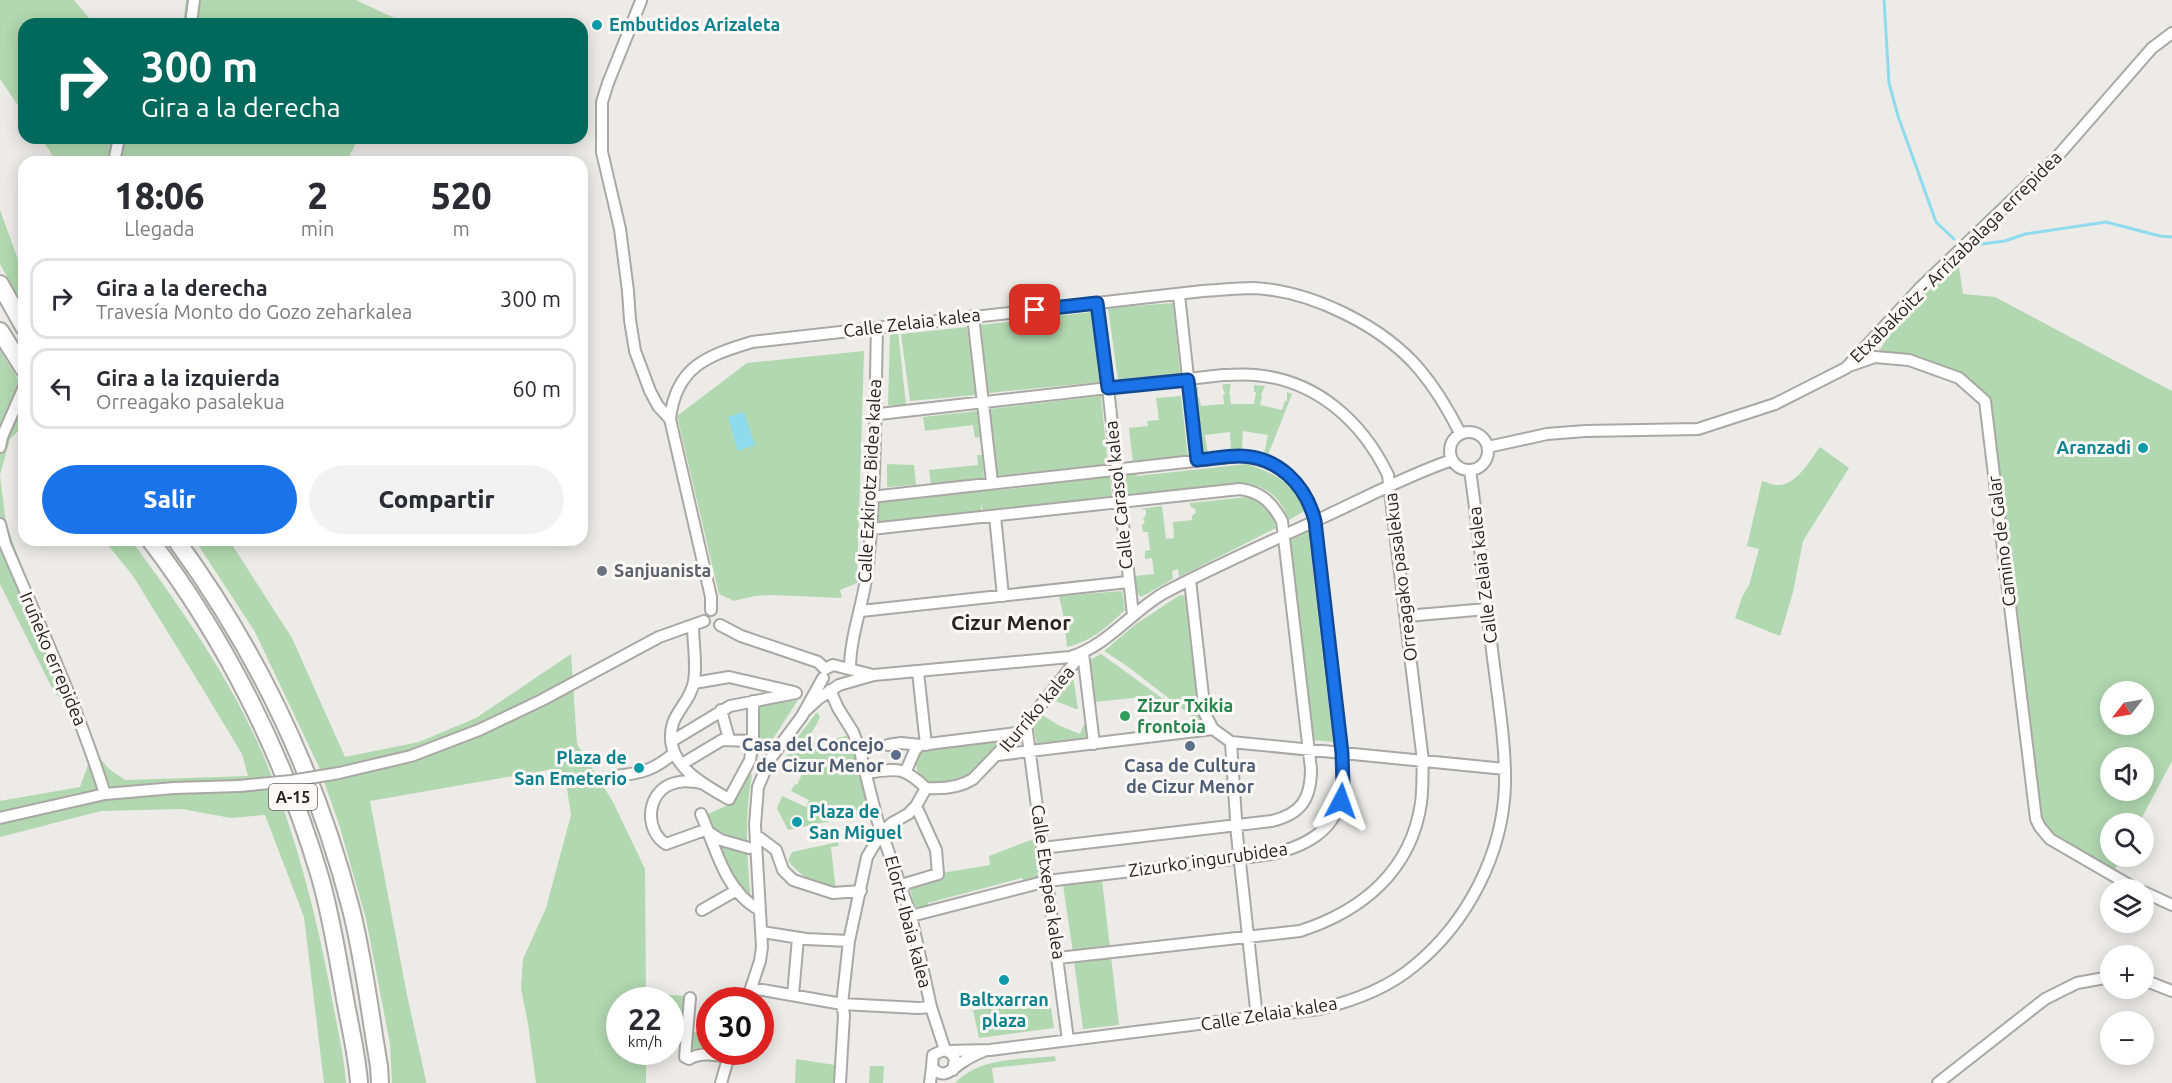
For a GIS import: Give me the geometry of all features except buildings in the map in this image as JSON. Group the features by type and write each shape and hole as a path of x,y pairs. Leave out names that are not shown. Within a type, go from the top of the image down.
{"highway":[{"path":"0,284 18,316"},
{"path":"0,331 18,360"},
{"name":"A-15","path":"154,546 212,632 256,714 299,812 321,879 332,924 358,1083"},
{"name":"A-15","path":"180,546 228,620 276,705 320,806 351,911 379,1066 380,1083"}],"street":[{"path":"192,18 194,0"},
{"path":"641,1 602,102 602,152 620,230 635,351 650,391 658,406 670,419 711,597 711,610"},
{"name":"Etxabakoitz - Arrizabalaga errepidea","path":"1488,447 1547,434 1698,429 1775,404 1846,368 1921,287 2056,158 2152,48 2172,33"},
{"name":"Calle Zelaia kalea","path":"670,419 672,399 680,382 692,369 729,349 752,342 1203,291 1256,288 1298,296 1330,306 1380,335 1420,369 1436,391 1460,433"},
{"path":"1179,295 1197,460"},
{"name":"Calle Carasol kalea","path":"1097,303 1133,615"},
{"path":"973,316 992,482"},
{"name":"Calle Ezkirotz Bidea kalea","path":"834,688 843,674 852,644 861,611 868,568 877,328"},
{"name":"Camino de Galar","path":"1846,368 1875,357 1909,360 1959,378 1985,401 2036,819 2050,839 2119,879"},
{"name":"Orreagako pasalekua","path":"879,414 1223,375 1255,375 1294,383 1328,400 1361,430 1378,454 1388,475 1423,761 1418,819 1405,852 1383,883 1354,907 1321,924 1300,931 1058,958"},
{"path":"0,447 18,400"},
{"path":"1471,431 1481,435 1488,447 1486,459 1479,467 1470,470 1460,468 1452,460 1449,450 1452,440 1460,433 1471,431"},
{"name":"Zizurko ingurubidea","path":"871,496 1239,456 1270,463 1297,482 1311,506 1315,521 1342,753 1343,786 1337,810 1323,830 1293,850 1047,881 911,916"},
{"path":"805,711 834,688 873,675 1070,657 1083,653 1102,642 1133,615 1162,595 1190,580 1452,460"},
{"name":"Calle Zelaia kalea","path":"946,1051 986,1050 1320,1009 1350,1001 1380,988 1413,968 1428,954 1459,918 1483,877 1494,847 1502,813 1505,769 1470,470"},
{"name":"Zizurko ingurubidea","path":"871,529 1240,489 1258,493 1275,508 1282,521 1311,784 1300,807 1284,818 1237,826 1042,848"},
{"path":"995,516 1003,596"},
{"name":"Iruñeko errepidea","path":"0,524 4,544 81,726 105,794"},
{"path":"1190,580 1207,721 1213,729 1231,742 1505,769"},
{"path":"861,611 1128,582"},
{"path":"1406,616 1487,609"},
{"path":"720,625 721,615 711,610 699,623 694,683 674,723 673,747 682,764 701,783 729,800 750,760 753,741 753,701"},
{"path":"0,818 105,794 291,781 411,756 479,730 542,700 660,637 699,623 711,628 720,625 741,636 818,662 828,685 834,688"},
{"name":"Iturriko kalea","path":"926,788 938,789 964,785 973,779 1026,724 1083,653"},
{"name":"Iturriko kalea","path":"1083,653 1094,744"},
{"path":"752,987 760,961 762,932 756,835 758,787 770,759 805,711 824,673 832,665 873,675"},
{"path":"918,672 923,745"},
{"path":"694,683 729,677 812,698"},
{"name":"Elortz Ibaia kalea","path":"834,688 838,708 860,747 882,831 911,916 932,1010 946,1051"},
{"path":"616,776 644,773 662,763 673,747 721,710 796,693"},
{"path":"721,710 729,739"},
{"name":"Calle Etxepea kalea","path":"1026,724 1068,1040"},
{"path":"998,755 1213,729"},
{"path":"888,746 901,743 923,745 1017,733"},
{"path":"682,764 722,740 753,741"},
{"path":"1231,742 1240,858 1257,1018"},
{"path":"906,771 915,750 923,745"},
{"path":"750,760 770,759"},
{"path":"840,1083 844,1015 842,1004 849,941 867,857 882,831 908,814 916,806 926,788 906,771 887,770 865,773"},
{"path":"701,783 685,780 670,784 661,790 655,799 650,817 660,840 666,843 705,830 721,840 749,848"},
{"path":"901,885 938,874 936,850 916,806"},
{"path":"701,814 725,874 749,904 760,910"},
{"path":"756,835 776,850 783,870 794,880 833,893 861,891"},
{"path":"702,910 737,890"},
{"path":"2154,897 2172,905"},
{"path":"762,932 798,938 849,941"},
{"path":"793,995 798,938"},
{"path":"1938,1083 2045,999 2076,983 2100,979"},
{"path":"2154,984 2172,991"},
{"path":"774,992 842,1004 932,1010"},
{"path":"690,998 685,1057 689,1059 696,1055"},
{"name":"Elortz Ibaia kalea","path":"930,1083 932,1010"},
{"name":"Calle Zelaia kalea","path":"947,1076 966,1060 986,1050"},
{"path":"946,1051 955,1059 947,1076 939,1074 932,1063 936,1052 946,1051"},
{"path":"722,1083 726,1065"}],"green space":[{"path":"0,0 74,0 89,18 18,18 18,105 0,79"},
{"path":"186,0 356,0 394,18 184,18"},
{"path":"45,144 356,144 349,156 53,156"},
{"path":"0,210 18,260 18,297 0,264"},
{"path":"1958,260 1963,294 1995,297 2172,391 2172,761 2154,795 2154,747 2100,747 2100,801 2151,801 2144,813 2100,813 2100,861 2040,827 1985,401 1959,377 1875,357 1921,287"},
{"path":"1173,303 1180,373 1118,380 1108,308"},
{"path":"1092,312 1101,382 988,393 981,325"},
{"path":"967,327 976,395 910,401 901,334"},
{"path":"898,331 906,405 888,405 890,333"},
{"path":"0,350 18,379 18,431 10,439 0,475"},
{"path":"864,351 857,583 840,590 842,598 772,595 734,601 719,594 677,416 747,363"},
{"path":"1231,384 1229,394 1231,404 1254,404 1256,392 1254,392 1254,385 1265,386 1260,405 1282,410 1287,401 1287,392 1292,394 1268,455 1264,454 1268,435 1243,431 1242,450 1231,452 1230,432 1205,435 1208,454 1202,454 1194,388 1198,387 1201,406 1224,404 1223,395 1225,394 1222,385"},
{"path":"1101,396 1108,464 996,476 989,409"},
{"path":"1181,396 1188,457 1133,463 1129,428 1148,426 1147,421 1159,420 1156,398"},
{"path":"977,411 980,437 975,438 973,425 925,431 923,417"},
{"path":"1820,447 1849,468 1803,541 1793,592 1780,636 1735,618 1749,585 1759,549 1747,546 1762,481 1776,485 1790,482 1802,472"},
{"path":"977,455 982,455 984,478 931,484 929,470 978,465"},
{"path":"887,464 914,465 916,485 887,487"},
{"path":"1247,464 1267,471 1282,480 1294,492 1306,510 1289,520 1281,504 1270,493 1256,486 1238,483 1124,495 1121,473 1136,473 1137,476"},
{"path":"0,475 6,523 77,717 53,690 0,584"},
{"path":"1110,476 1112,496 983,512 981,503 981,512 875,524 876,500 885,499 885,502 1001,487 1002,490"},
{"path":"1247,497 1258,502 1270,512 1276,528 1179,577 1178,569 1172,571 1173,579 1141,597 1137,593 1135,576 1154,574 1152,558 1145,559 1145,551 1150,550 1148,532 1143,532 1142,525 1145,523 1143,519 1146,510 1140,509 1162,506 1166,539 1174,538 1173,522 1192,520 1192,516 1196,513 1190,503"},
{"path":"1309,531 1314,537 1309,539 1333,742 1313,740 1290,541"},
{"path":"109,546 135,546 221,672 264,757 295,844 319,933 342,1049 346,1083 324,1083 304,917 265,815 231,818 182,809 101,811 0,837 0,801 80,787 90,759 83,738 109,769 125,780 248,776 242,754 133,576"},
{"path":"199,546 233,546 292,638 345,757 419,742 476,718 571,654 577,744 613,802 645,869 646,987 606,987 606,1065 646,1065 646,1083 536,1083 521,988 523,959 546,908 571,815 567,789 548,770 370,801 426,1081 426,1083 392,1083 390,1044 366,919 339,824 319,767 255,632"},
{"path":"1122,591 1125,610 1092,637 1067,647 1059,596"},
{"path":"1180,595 1186,596 1200,720 1198,721 1104,651 1136,624"},
{"path":"1101,654 1166,701 1154,703 1152,696 1094,702 1090,660"},
{"path":"1073,676 1078,709 1053,700"},
{"path":"798,700 767,748 756,746 758,704"},
{"path":"817,712 820,717 814,728 807,737 800,741 797,738"},
{"path":"1041,714 1058,725 1080,734 1085,722 1087,740 1037,746 1033,723"},
{"path":"849,735 873,812 788,830 777,808 782,796 806,807 809,800 791,791 795,784 797,785 805,767 785,757 800,746 813,741 826,748 830,740"},
{"path":"995,738 1006,740 965,780 937,785 926,781 918,774 915,760 923,749"},
{"path":"747,774 752,775 747,838 751,902 731,873 706,815 730,804"},
{"path":"1036,838 1043,875 1038,880 1025,882 1022,878 928,903 929,908 916,911 910,889 942,879 942,873 990,865 989,856"},
{"path":"838,842 839,846 831,847 836,891 810,879 788,861 792,852"},
{"path":"1102,880 1110,948 1073,952 1063,885"},
{"path":"1111,957 1119,1025 1083,1029 1074,961"},
{"path":"684,996 687,996 686,1013 684,1013"},
{"path":"1050,1001 1054,1028 979,1038 973,1010"},
{"path":"692,1032 696,1032 696,1051 690,1051"},
{"path":"1055,1056 1056,1061 992,1068 994,1083 955,1083 965,1074 989,1064 1015,1059"},
{"path":"796,1059 835,1065 834,1083 795,1083"},
{"path":"870,1066 884,1066 883,1083 869,1083"}],"water":[{"path":"744,412 755,445 738,451 728,417"}],"waterway":[{"path":"1884,0 1889,83 1898,116 1936,222 1954,239"},
{"path":"1974,245 2005,241 2025,234 2106,222 2172,237"}],"place":[{"name":"Embutidos Arizaleta","path":"597,25"},
{"name":"Aranzadi","path":"2143,448"},
{"name":"Sanjuanista","path":"602,571"},
{"name":"Zizur Txikia frontoia","path":"1125,716"},
{"name":"Casa de Cultura de Cizur Menor","path":"1190,746"},
{"name":"Casa del Concejo de Cizur Menor","path":"896,755"},
{"name":"Plaza de San Emeterio","path":"639,768"},
{"name":"Plaza de San Miguel","path":"797,822"},
{"name":"Baltxarran plaza","path":"1004,980"}],"district":[{"name":"Cizur Menor","path":"1011,623"}],"route":[{"path":"1035,310 1097,303 1108,388 1188,380 1197,460 1239,456 1256,458 1286,472 1297,482 1311,506 1315,521 1342,753 1341,801"}]}
